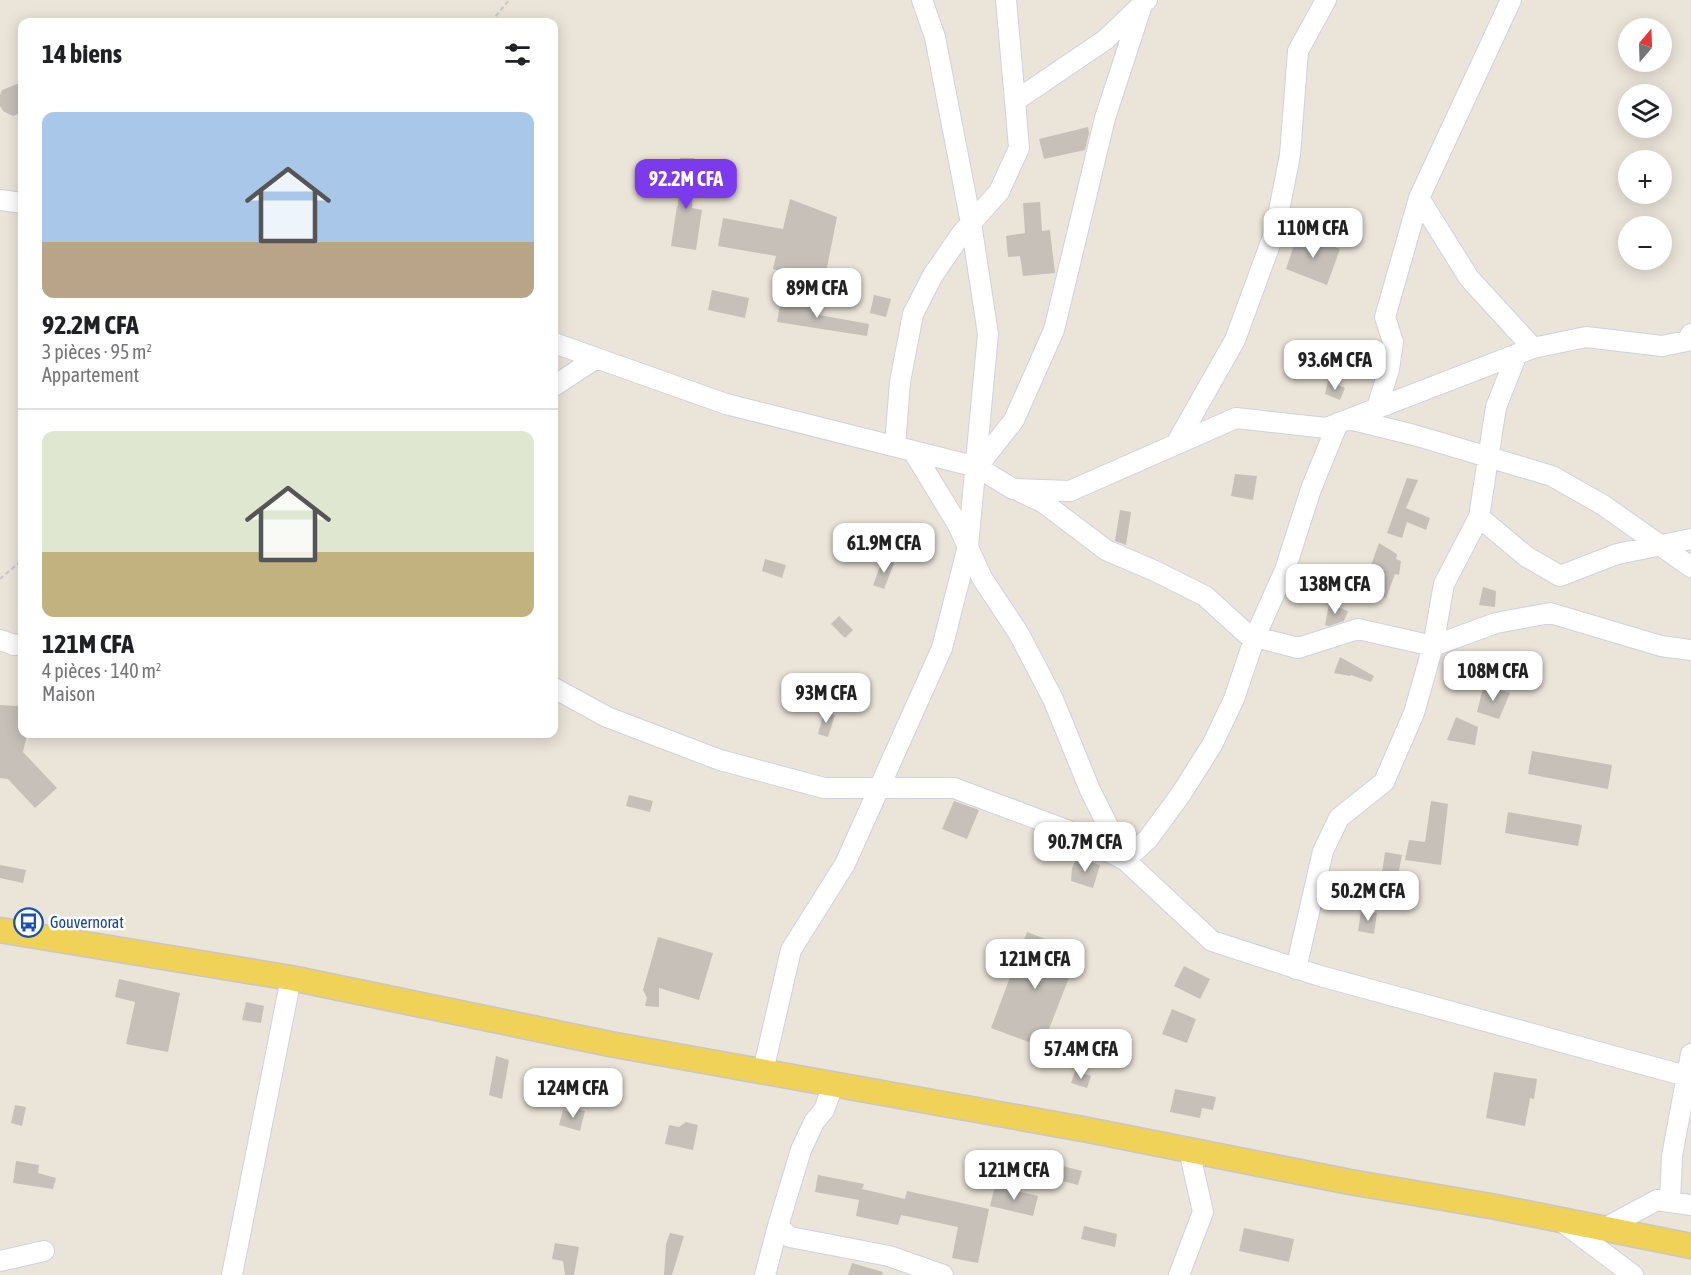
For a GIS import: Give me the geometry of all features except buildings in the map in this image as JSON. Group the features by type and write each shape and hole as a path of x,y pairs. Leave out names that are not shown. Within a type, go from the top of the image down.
{"main road":[{"path":"0,930 291,978 610,1044 900,1095 1691,1246"}],"street":[{"path":"763,1071 790,950 845,864 942,648 968,546 988,334 972,223 935,37 922,0"},
{"path":"1006,0 1019,148 999,192 933,274 913,314 900,382 904,448 958,525 982,578 1019,634 1053,699 1090,790 1125,860"},
{"path":"1176,444 1234,340 1275,231 1290,154 1298,51 1326,0"},
{"path":"1377,408 1389,369 1393,342 1385,318 1419,198 1511,0"},
{"path":"1015,101 1105,40 1145,3"},
{"path":"977,466 1014,420 1054,330 1105,118 1145,3"},
{"path":"1419,198 1469,278 1525,351"},
{"path":"0,200 18,202"},
{"path":"1013,489 1070,491 1236,418 1326,428 1525,351 1586,337 1662,346 1687,340 1691,334"},
{"path":"558,345 726,404 977,466 1013,489 1044,503 1106,550 1205,596 1248,634 1256,637 1298,648 1358,629 1433,646 1496,623 1550,613 1661,646 1691,650"},
{"path":"1296,969 1323,851 1339,818 1384,782 1414,713 1433,646 1444,584 1479,517 1496,407 1525,351"},
{"path":"558,383 595,359"},
{"path":"1344,421 1414,435 1552,476 1603,505 1691,567"},
{"path":"1125,860 1148,839 1181,794 1212,745 1234,699 1256,637 1285,570 1311,489 1344,421"},
{"path":"1479,517 1527,557 1560,576 1617,554 1691,539"},
{"path":"0,640 18,644"},
{"path":"558,690 607,717 720,760 824,788 954,788 1064,829 1125,860 1212,941 1296,969 1477,1020 1664,1070 1689,1074"},
{"path":"232,1275 291,978"},
{"path":"1670,1202 1672,1156 1691,1054"},
{"path":"765,1275 801,1150 814,1122 824,1110 833,1085"},
{"path":"1179,1275 1203,1212 1190,1150"},
{"path":"1605,1228 1657,1200 1691,1205"},
{"path":"1559,1219 1634,1275"},
{"path":"778,1226 790,1237 889,1256 943,1275"},
{"path":"0,1262 44,1251"}],"path":[{"path":"494,18 509,0"},
{"path":"0,579 18,563"}],"place":[{"name":"Gouvernorat","path":"29,922"}]}
